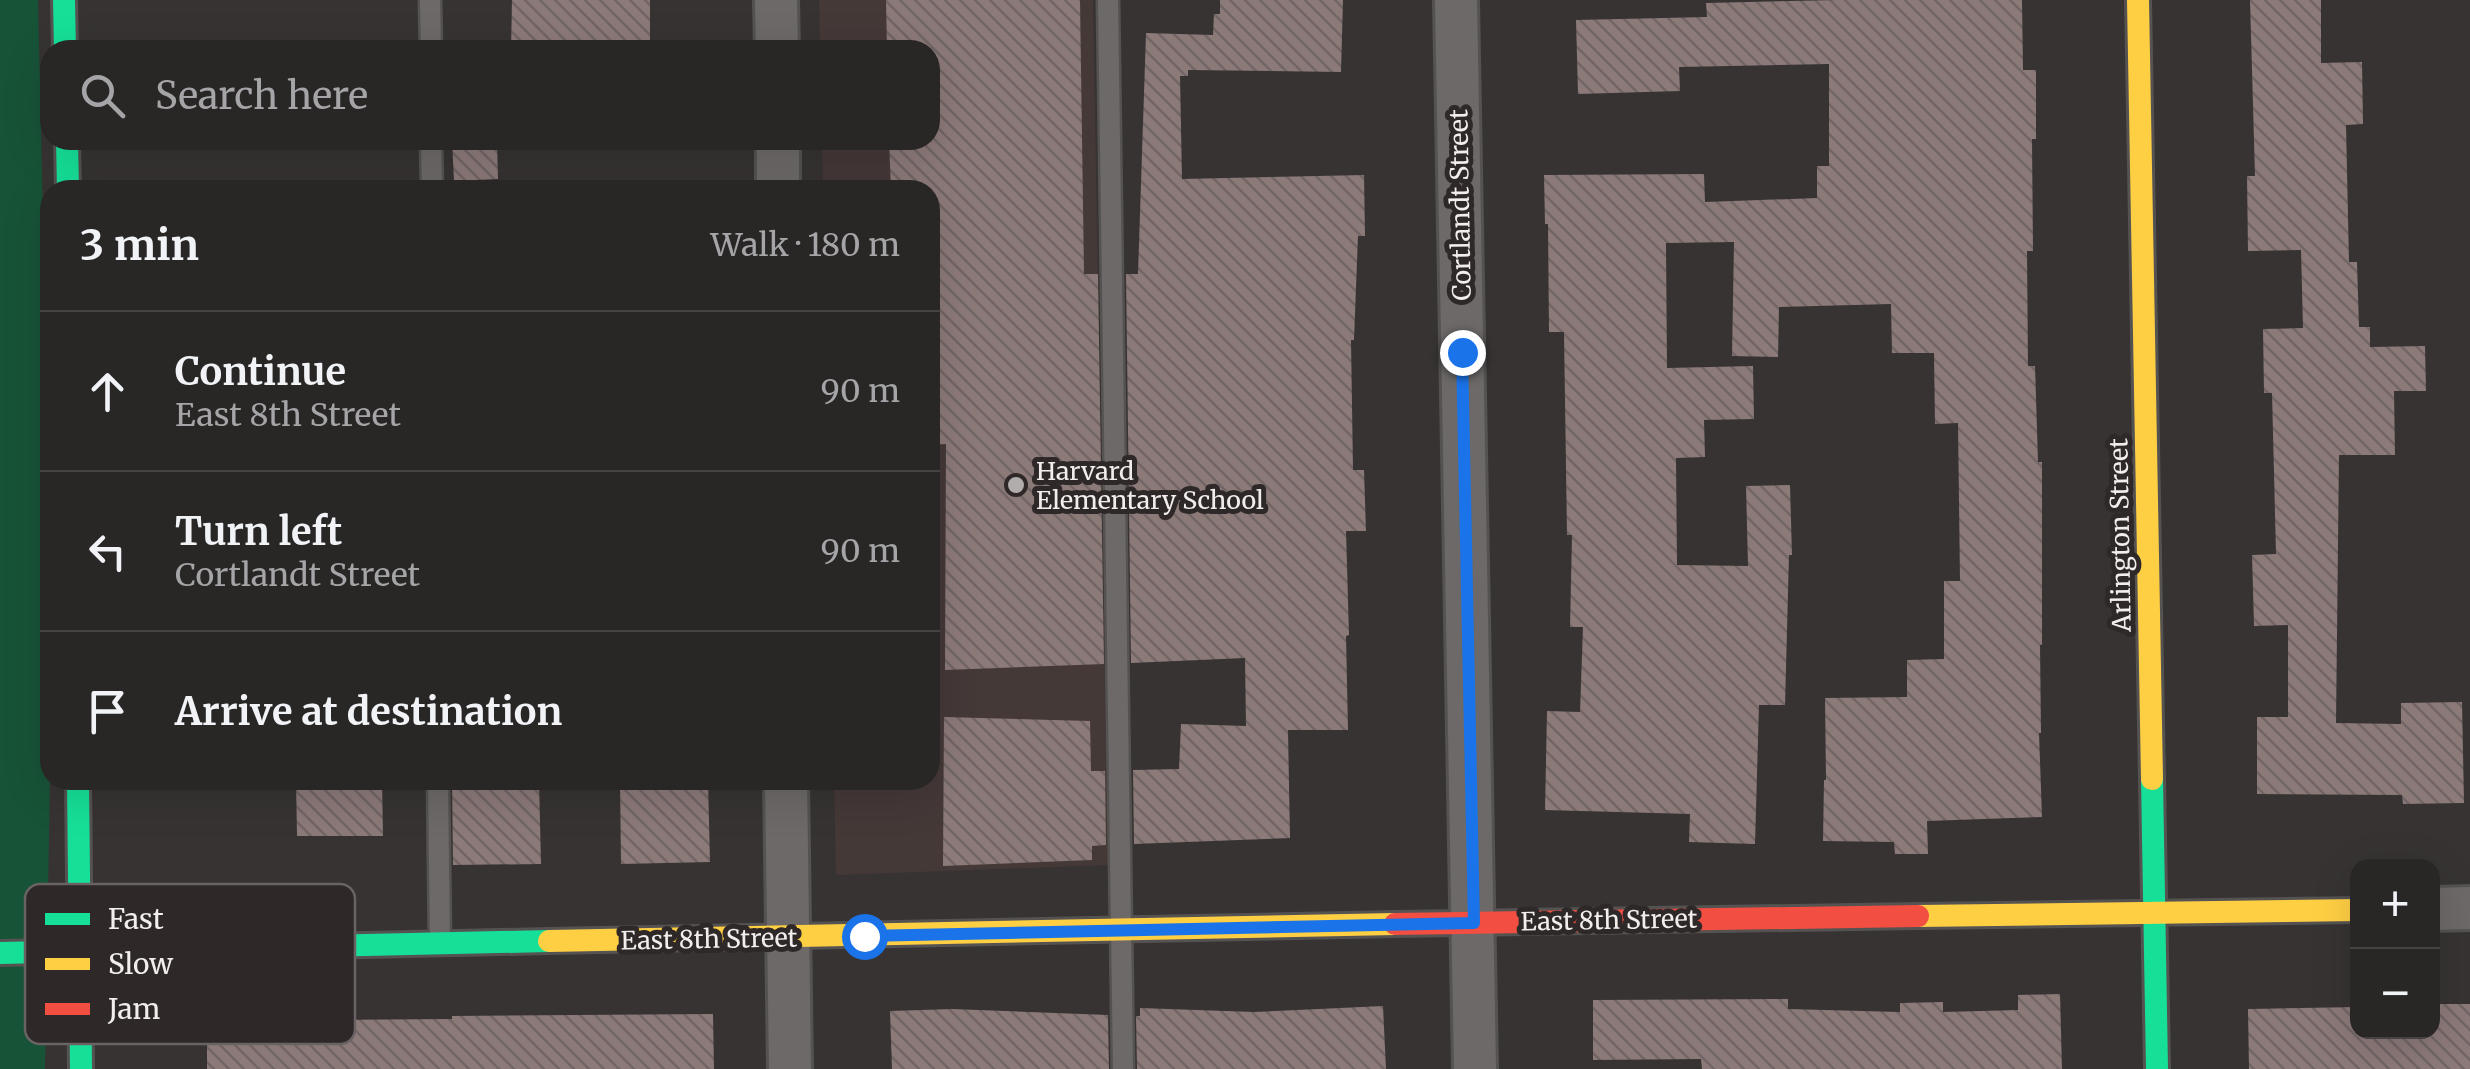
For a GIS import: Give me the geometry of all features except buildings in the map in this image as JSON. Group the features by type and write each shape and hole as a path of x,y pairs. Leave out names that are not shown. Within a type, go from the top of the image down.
{"street":[{"path":"64,0 65,40"},
{"path":"776,0 776,40"},
{"name":"Cortlandt Street","path":"1456,0 1475,1069"},
{"name":"Arlington Street","path":"2138,0 2157,1069"},
{"path":"67,150 68,180"},
{"path":"778,150 778,180"},
{"path":"78,790 79,884"},
{"path":"786,790 790,1069"},
{"path":"2440,908 2470,908"},
{"name":"East 8th Street","path":"355,947 1474,923 2350,910"},
{"name":"East 8th Street","path":"0,953 25,953"},
{"path":"81,1044 81,1069"}],"lane":[{"path":"430,0 430,40"},
{"path":"1108,0 1123,1069"},
{"path":"432,150 432,180"},
{"path":"438,790 440,945"}],"shaded area":[{"name":"Harvard Elementary School","path":"819,0 1093,0 1108,865 836,875 834,790 940,790 940,180 823,180 822,150 940,150 940,40 820,40"}],"green space":[{"path":"0,0 38,0 42,180 40,790 50,790 48,884 25,884 25,1044 45,1044 45,1069 0,1069"}],"traffic: fast":[{"path":"64,0 65,40"},
{"path":"67,150 68,180"},
{"path":"2152,779 2157,1069"},
{"path":"78,790 79,884"},
{"path":"355,945 549,941"},
{"path":"0,953 25,952"},
{"path":"81,1044 81,1069"}],"traffic: slow":[{"path":"2138,0 2152,779"},
{"path":"1918,916 2350,910"},
{"path":"549,941 1395,924"}],"traffic: jam":[{"path":"1395,924 1918,916"}],"place":[{"name":"Harvard Elementary School","path":"1016,485"}],"route":[{"path":"864,936 1474,923 1462,352"}]}
